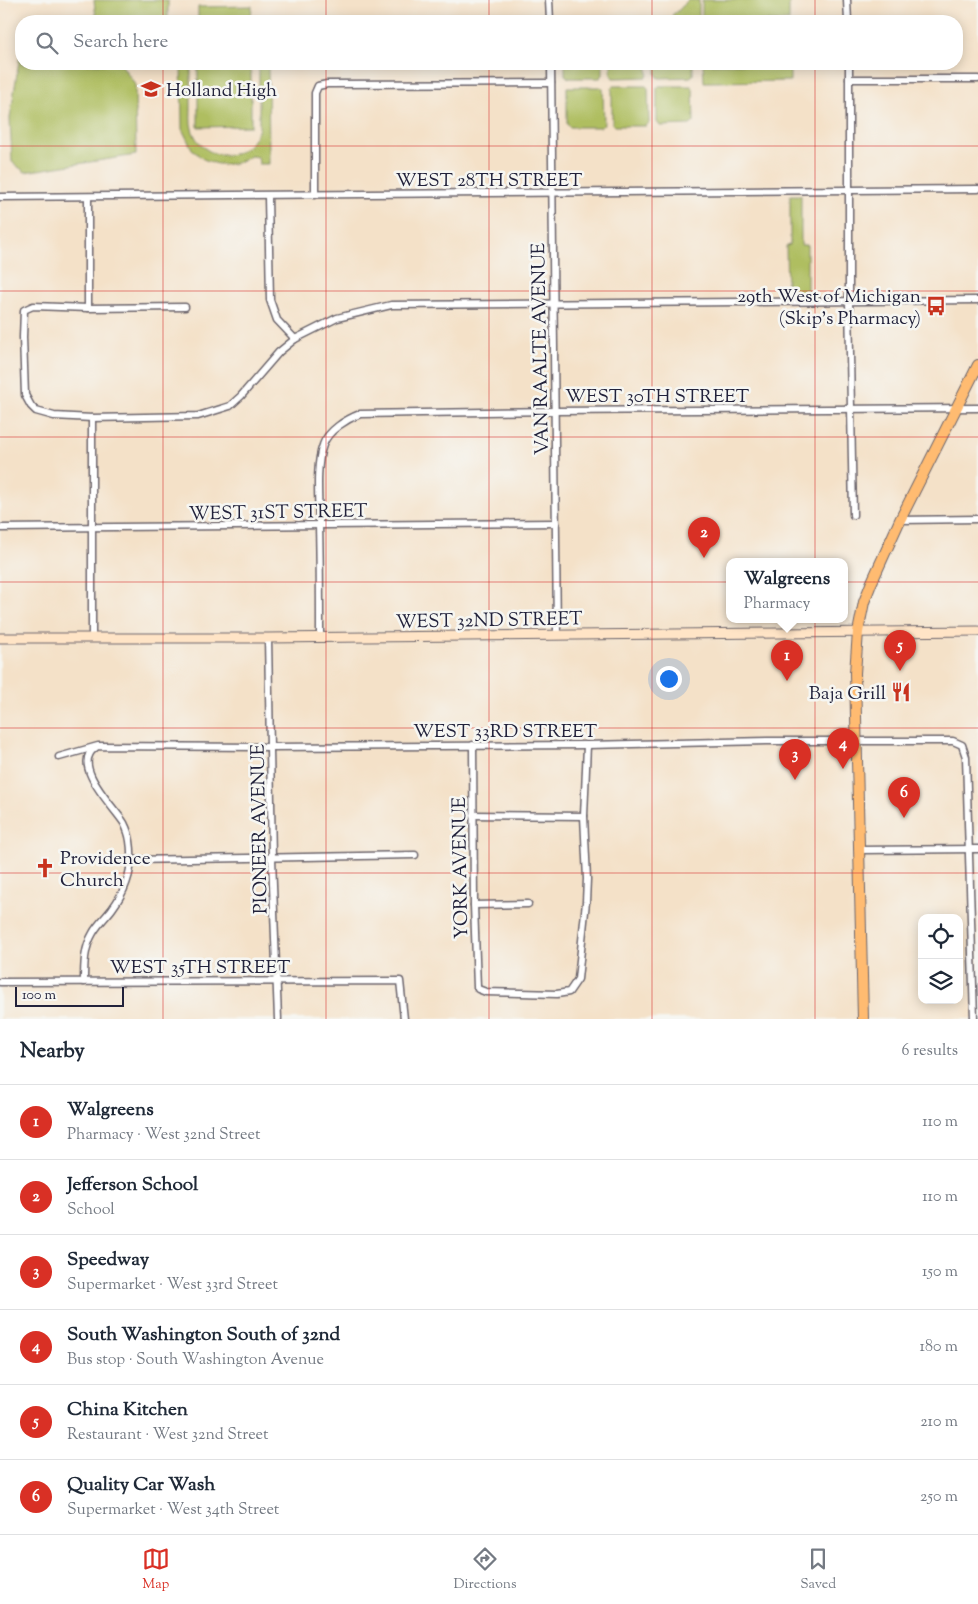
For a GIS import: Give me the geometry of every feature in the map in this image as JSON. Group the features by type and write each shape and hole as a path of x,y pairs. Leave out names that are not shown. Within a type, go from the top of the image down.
{"main road":[{"path":"863,1019 855,672 858,632 864,602 871,584 900,520 978,366"}],"street":[{"path":"549,0 550,15"},
{"path":"847,0 848,15"},
{"name":"VAN RAALTE AVENUE","path":"551,70 557,634"},
{"path":"849,70 848,301 853,515"},
{"path":"849,79 978,79"},
{"path":"316,195 315,93 318,86 327,84 551,83"},
{"name":"WEST 28TH STREET","path":"0,197 978,190"},
{"path":"268,196 270,300 277,320 295,339"},
{"path":"88,197 88,308"},
{"path":"185,307 88,308 33,306 24,310 25,395 31,406 36,410 54,416 92,418 198,416 230,406 279,352 295,339 337,318 391,304 978,300"},
{"name":"WEST 30TH STREET","path":"319,525 318,484 323,443 340,425 360,414 555,410 978,408"},
{"path":"92,418 92,637"},
{"path":"900,520 978,520"},
{"name":"WEST 31ST STREET","path":"0,528 556,523"},
{"path":"319,525 320,637"},
{"name":"WEST 32ND STREET","path":"0,638 268,638 978,631"},
{"name":"PIONEER AVENUE","path":"268,638 272,858 278,1019"},
{"name":"WEST 33RD STREET","path":"59,757 98,746 271,747 586,745 767,741 953,741 962,745 966,757 968,850"},
{"name":"YORK AVENUE","path":"473,745 474,904 476,985 478,989 486,992 557,994 569,992 578,979 586,916 587,879 584,816"},
{"path":"473,815 584,816 586,745"},
{"path":"84,982 85,956 92,934 123,891 132,860 128,832 117,813 93,781 88,769 88,758 92,750 98,746"},
{"path":"860,850 978,849"},
{"path":"968,850 974,1019"},
{"path":"132,860 415,856"},
{"path":"474,904 528,904"},
{"name":"WEST 35TH STREET","path":"0,982 400,980 404,1019"}],"green space":[{"path":"94,0 168,0 168,15 96,15"},
{"path":"688,0 699,0 699,15 672,15"},
{"path":"702,0 789,0 789,15 702,15"},
{"path":"252,6 251,15 198,15 198,7"},
{"path":"18,70 125,70 135,84 136,155 25,172 12,162 10,118"},
{"path":"181,70 191,70 191,123 198,140 206,149 215,154 226,155 236,153 245,148 253,140 259,128 259,70 268,70 269,164 259,164 258,157 251,156 234,164 217,164 203,159 192,149 182,129"},
{"path":"198,70 251,70 251,126 198,127"},
{"path":"565,70 603,70 603,75 600,78 569,78 565,75"},
{"path":"611,70 648,70 646,77 613,78"},
{"path":"656,70 693,70 693,75 690,77 659,78"},
{"path":"703,70 790,70 790,81 704,82"},
{"path":"614,86 646,86 648,88 649,123 646,126 614,126 612,124 612,88"},
{"path":"659,86 691,86 693,88 694,122 690,125 660,126 657,122 657,88"},
{"path":"567,87 601,87 603,89 604,124 601,127 569,127 567,124"},
{"path":"790,195 801,195 801,245 807,245 807,294 787,294 786,246 790,245"}],"place":[{"name":"Holland High","path":"151,89"},
{"name":"29th West of Michigan (Skip's Pharmacy)","path":"936,306"},
{"name":"Jefferson School","path":"704,558"},
{"name":"China Kitchen","path":"900,671"},
{"name":"Walgreens","path":"787,681"},
{"name":"Baja Grill","path":"901,692"},
{"name":"South Washington South of 32nd","path":"843,769"},
{"name":"Speedway","path":"795,780"},
{"name":"Quality Car Wash","path":"904,818"},
{"name":"Providence Church","path":"45,868"}]}
